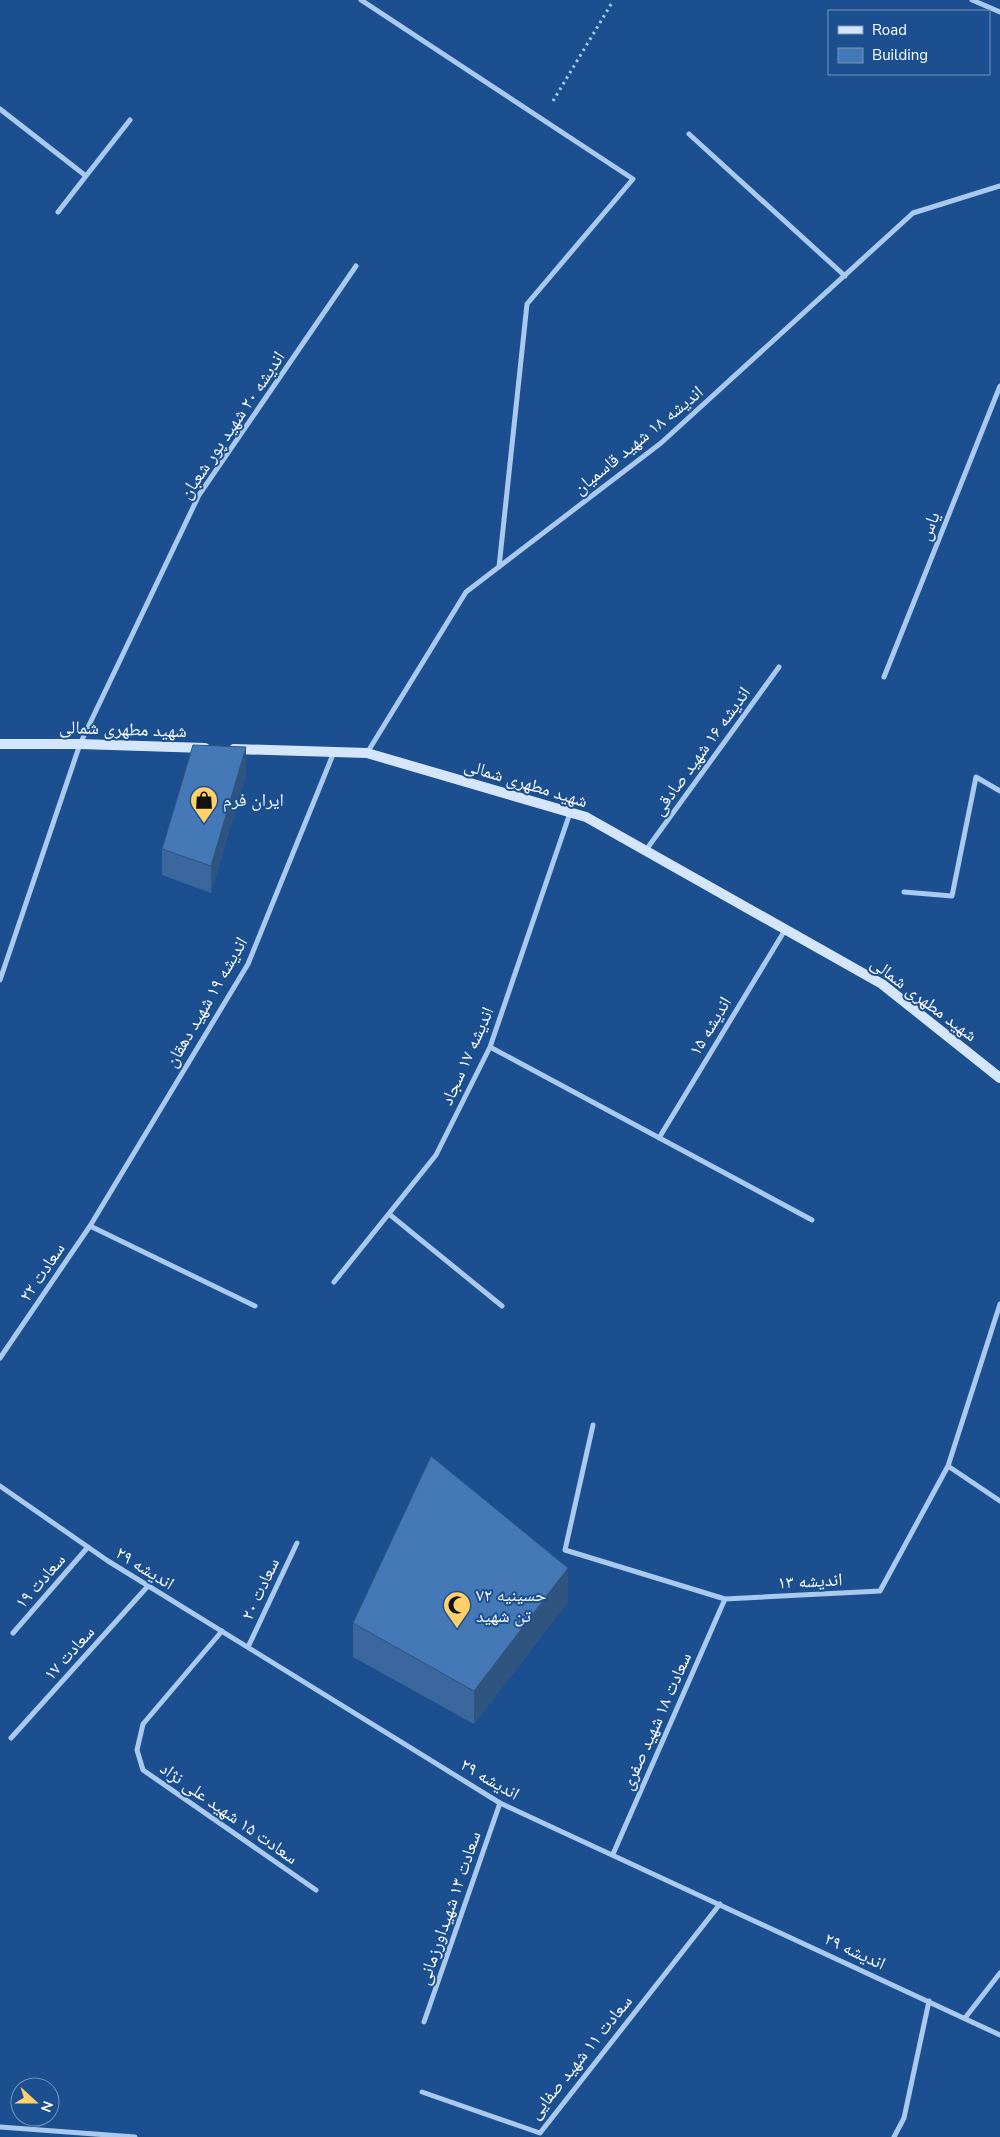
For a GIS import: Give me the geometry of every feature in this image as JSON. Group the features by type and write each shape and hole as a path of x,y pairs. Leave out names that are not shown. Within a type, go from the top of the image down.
{"main road":[{"name":"شهید مطهری شمالی","path":"0,744 80,744 367,753 586,817 882,984 1000,1078"}],"street":[{"path":"360,0 633,179 527,304 499,567"},
{"path":"972,0 1000,12"},
{"path":"0,109 86,176"},
{"path":"58,212 130,120"},
{"path":"689,134 845,276"},
{"name":"اندیشه ۱۸ شهید قاسمیان","path":"367,753 466,592 661,444 913,213 1000,186"},
{"name":"اندیشه ۲۰ شهید پور شعبان","path":"0,980 80,744 199,495 356,266"},
{"name":"یاس","path":"884,677 1000,386"},
{"name":"اندیشه ۱۶ شهید صادقی","path":"645,851 779,667"},
{"name":"اندیشه ۱۹ شهید دهقان","path":"90,1226 248,964 334,752"},
{"path":"904,892 952,896 976,777 1000,791"},
{"name":"اندیشه ۱۷ سجاد","path":"334,1282 436,1155 490,1047 570,812"},
{"name":"اندیشه ۱۵","path":"659,1138 786,929"},
{"path":"490,1047 812,1220"},
{"path":"389,1214 502,1306"},
{"path":"90,1226 255,1306"},
{"name":"سعادت ۲۲","path":"0,1358 90,1226"},
{"name":"اندیشه ۱۳","path":"593,1425 565,1550 725,1599 880,1591 948,1466 1000,1304"},
{"path":"948,1466 1000,1501"},
{"name":"اندیشه ۲۹","path":"0,1486 148,1586 500,1803 1000,2035"},
{"name":"سعادت ۲۰","path":"248,1647 297,1543"},
{"name":"سعادت ۱۹","path":"13,1633 88,1547"},
{"name":"سعادت ۱۷","path":"11,1738 148,1586"},
{"name":"سعادت ۱۸ شهید صفری","path":"612,1854 725,1599"},
{"name":"سعادت ۱۵ شهید علی نژاد","path":"222,1631 143,1724 137,1750 143,1770 316,1890"},
{"name":"سعادت ۱۳ شهیداورزمانی","path":"424,2022 500,1803"},
{"name":"سعادت ۱۱ شهید صفایی","path":"422,2092 540,2132 720,1904"},
{"path":"965,2018 1000,1973"},
{"path":"894,2137 904,2118 929,2001"},
{"path":"0,2127 135,2137"}],"path":[{"path":"543,119 613,1"}],"building":[{"name":"ایران فرم","path":"193,745 246,747 211,866 162,849"},
{"name":"حسینیه ۷۲ تن شهید","path":"431,1456 568,1568 474,1691 353,1623"}],"place":[{"name":"ایران فرم","path":"204,824"},
{"name":"حسینیه ۷۲ تن شهید","path":"457,1629"}]}
